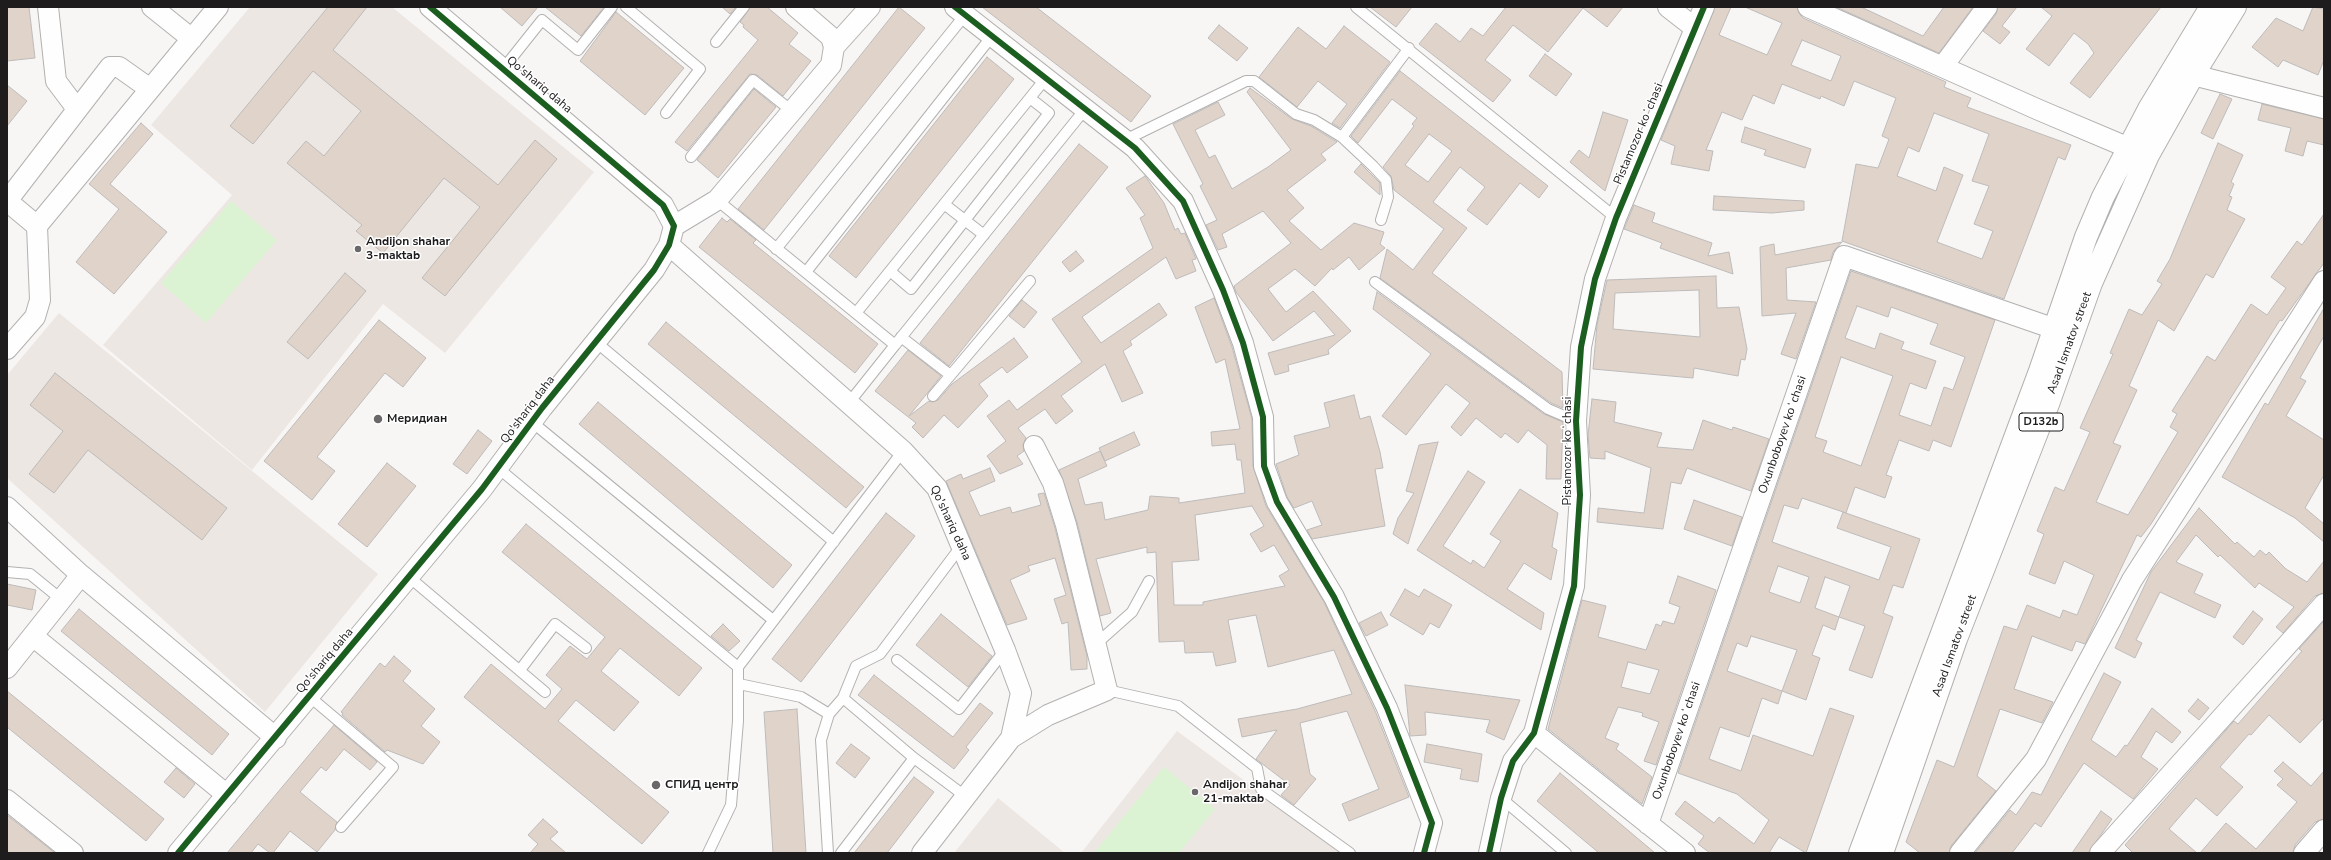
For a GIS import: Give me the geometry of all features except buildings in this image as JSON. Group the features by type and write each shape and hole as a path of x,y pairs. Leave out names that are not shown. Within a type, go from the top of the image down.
{"main road":[{"name":"Asad Ismatov street","path":"1860,853 2055,329 2086,237 2128,148 2169,73 2211,7"},
{"name":"Asad Ismatov street","path":"1882,853 1956,639 2048,404 2091,283 2148,155 2193,75 2235,7"}],"street":[{"path":"48,7 56,81 77,109"},
{"path":"152,7 192,39"},
{"path":"7,349 35,318 40,300 37,226 218,7"},
{"name":"Qo'shariq daha","path":"430,7 663,205 672,236 848,404 903,451 937,488 962,545 1021,693 1011,738 964,796 922,853"},
{"path":"672,236 717,200 793,112 831,65 834,47 831,37 796,7"},
{"path":"834,47 870,7"},
{"path":"1668,7 1695,28"},
{"name":"Pistamozor koʻchasi","path":"1489,853 1501,798 1513,761 1534,733 1574,586 1580,495 1576,421 1581,347 1595,279 1616,218 1704,7"},
{"path":"1808,7 2128,148"},
{"path":"1943,66 1987,7"},
{"path":"960,11 1086,108 1135,148 1183,200 1223,290 1243,343 1263,417 1264,466 1277,502 1334,597 1387,708 1432,823 1424,853"},
{"path":"37,226 7,201 110,67 119,67 150,89"},
{"path":"2193,75 2324,108"},
{"name":"Qo'shariq daha","path":"178,853 276,738 498,468 532,422 654,270 672,236"},
{"name":"Oxunboboyev koʻchasi","path":"1648,824 1844,256 2055,329"},
{"path":"1960,853 2036,759 2132,580 2324,281"},
{"path":"1011,738 1048,715 1107,690 1053,483 1034,446"},
{"path":"7,507 81,575 276,738"},
{"path":"7,668 34,637 81,575"},
{"path":"2100,853 2324,604"},
{"path":"34,637 227,795"},
{"path":"1534,733 1685,853"},
{"path":"7,800 73,853"},
{"path":"2304,853 2324,830"}],"lane":[{"path":"503,69 542,20 578,50 612,7"},
{"path":"626,7 700,69 666,113"},
{"path":"716,42 744,7"},
{"path":"1356,7 1409,48 1616,218"},
{"path":"776,249 960,11"},
{"path":"806,272 992,36"},
{"path":"1342,137 1409,48"},
{"path":"856,313 1046,78"},
{"path":"690,157 753,80 793,112"},
{"path":"1125,140 1246,81 1254,80 1296,114 1314,120 1342,137 1386,180 1388,197 1381,220"},
{"path":"890,271 911,289 1049,113 1030,98"},
{"path":"848,404 1086,108"},
{"path":"717,200 856,313 950,374"},
{"path":"944,204 984,235"},
{"path":"933,396 1030,281"},
{"path":"1375,282 1548,409 1576,421"},
{"path":"596,342 834,542"},
{"path":"532,422 773,620"},
{"path":"708,853 731,805 739,684 738,666 903,451"},
{"path":"498,468 738,666"},
{"path":"828,853 821,740 829,714 843,698 856,666 880,654 962,545"},
{"path":"7,572 30,574 62,600"},
{"path":"409,577 545,692"},
{"path":"1096,644 1132,612 1149,581"},
{"path":"520,670 555,624 586,648"},
{"path":"897,660 959,709 1005,650"},
{"path":"739,684 801,697 829,714"},
{"path":"1107,690 1178,706 1258,768 1261,789 1350,853"},
{"path":"310,697 393,767 341,827"},
{"path":"843,698 914,758 964,796"},
{"path":"841,853 914,758"},
{"path":"1501,798 1566,853"}],"shaded area":[{"name":"Andijon shahar 3-maktab","path":"250,7 392,7 594,172 445,353 383,304 252,470 103,345 232,195 151,125"},
{"path":"59,313 378,574 265,712 7,478 7,375"},
{"name":"Andijon shahar 21-maktab","path":"1177,731 1343,853 1081,853"},
{"path":"998,798 1065,853 954,853"}],"green space":[{"path":"231,201 277,240 206,323 161,283"},
{"path":"1164,767 1215,809 1179,853 1094,853"}],"cycle path":[{"path":"178,853 482,489 542,408 654,270 669,245 674,226 663,205 430,7"},
{"path":"955,7 1135,148 1183,201 1223,290 1243,343 1263,417 1264,466 1277,502 1334,597 1387,708 1432,823 1424,853"},
{"path":"1489,853 1501,798 1513,761 1534,733 1574,586 1580,495 1576,421 1581,347 1595,279 1616,218 1704,7"}],"place":[{"name":"Andijon shahar 3-maktab","path":"358,249"},
{"name":"Меридиан","path":"378,419"},
{"name":"СПИД центр","path":"656,785"},
{"name":"Andijon shahar 21-maktab","path":"1195,792"}]}
